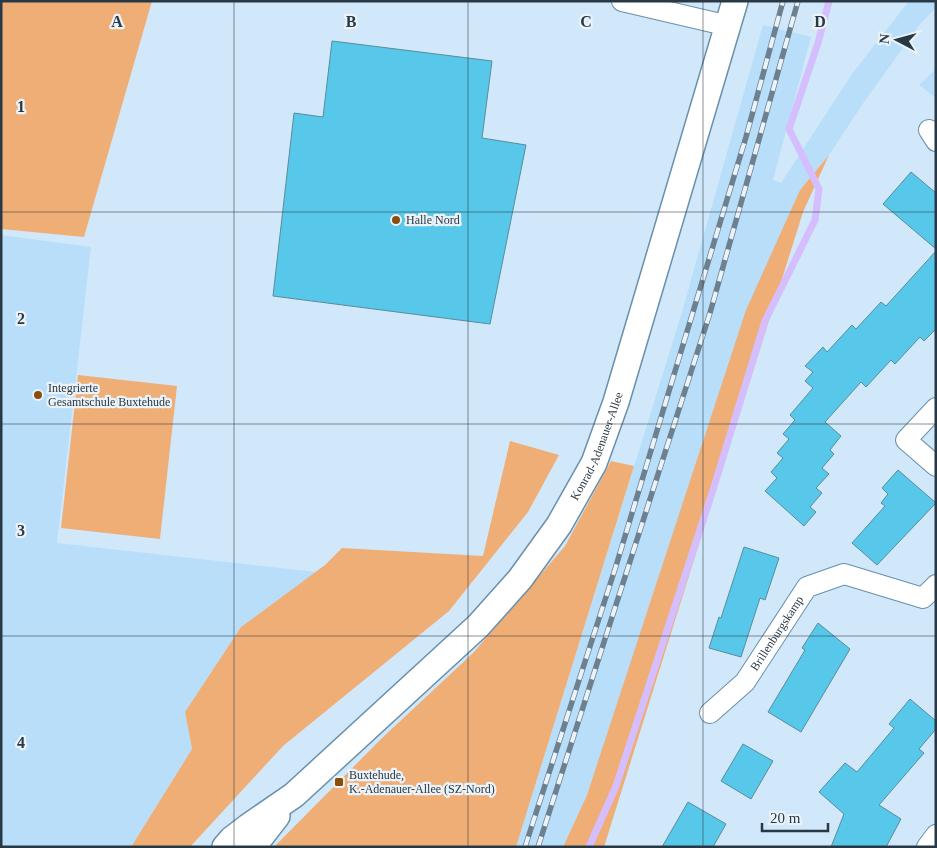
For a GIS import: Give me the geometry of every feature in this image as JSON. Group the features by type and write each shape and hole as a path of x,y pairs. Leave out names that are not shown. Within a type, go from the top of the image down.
{"street":[{"path":"622,1 728,26"},
{"name":"Konrad-Adenauer-Allee","path":"225,847 249,826 294,795 478,626 520,579 572,502 594,463 616,402 735,1"},
{"path":"936,408 906,440 936,466"},
{"name":"Brillenburgskamp","path":"710,712 745,682 807,587 844,574 923,598 936,585"},
{"name":"Konrad-Adenauer-Allee","path":"253,847 294,795"}],"shaded area":[{"path":"1,1 152,1 84,237 1,229"},
{"path":"909,1 936,1 936,8 921,23 864,102 829,155 800,190 587,795 563,847 516,847 682,312 763,25 811,37 773,180 781,183 852,74"},
{"path":"936,69 936,98 919,85"},
{"path":"829,155 803,212 604,847 563,847 587,795 746,310 800,190"},
{"name":"Integrierte Gesamtschule Buxtehude","path":"1,235 91,247 57,543 316,572 241,627 185,712 192,749 131,847 1,847"},
{"path":"78,375 177,386 160,539 61,528"},
{"path":"510,441 559,455 528,512 449,611 283,746 190,847 131,847 192,749 185,712 241,627 325,565 342,548 483,556"},
{"path":"611,461 634,466 516,847 274,847 381,739 473,653 565,546"}],"building":[{"name":"Halle Nord","path":"332,41 492,61 482,138 526,145 490,324 273,296 294,113 323,117"},
{"path":"911,172 936,193 936,249 883,204"},
{"path":"936,251 936,329 924,341 920,337 895,364 891,360 866,387 861,382 825,422 841,436 830,450 834,454 822,468 829,474 816,488 822,493 810,507 816,512 804,526 765,491 777,478 771,472 783,458 777,453 789,439 783,434 795,420 790,415 813,388 805,381 813,372 805,366 823,347 827,352 852,325 856,329 881,302 886,306"},
{"path":"898,470 936,503 877,565 852,543 885,506 881,503 888,494 882,488"},
{"path":"744,547 779,558 765,600 760,598 741,657 709,648 719,617 721,618"},
{"path":"818,623 850,649 801,732 768,712 805,650 802,648"},
{"path":"910,699 936,721 936,729 919,749 924,753 879,805 901,819 886,847 831,847 844,814 819,792 845,763 857,772 894,728 889,724"},
{"path":"743,744 773,761 751,799 721,781"},
{"path":"688,802 726,824 713,847 662,847"}],"waterway":[{"path":"589,847 616,786 713,490 765,321 815,220 819,189 789,129 818,43 829,1"}],"railway":[{"path":"525,847 616,566 746,137 783,1"},
{"path":"538,847 710,313 798,1"}],"place":[{"name":"Halle Nord","path":"396,220"},
{"name":"Integrierte Gesamtschule Buxtehude","path":"38,395"},
{"name":"Buxtehude, K.-Adenauer-Allee (SZ-Nord)","path":"339,782"}]}
